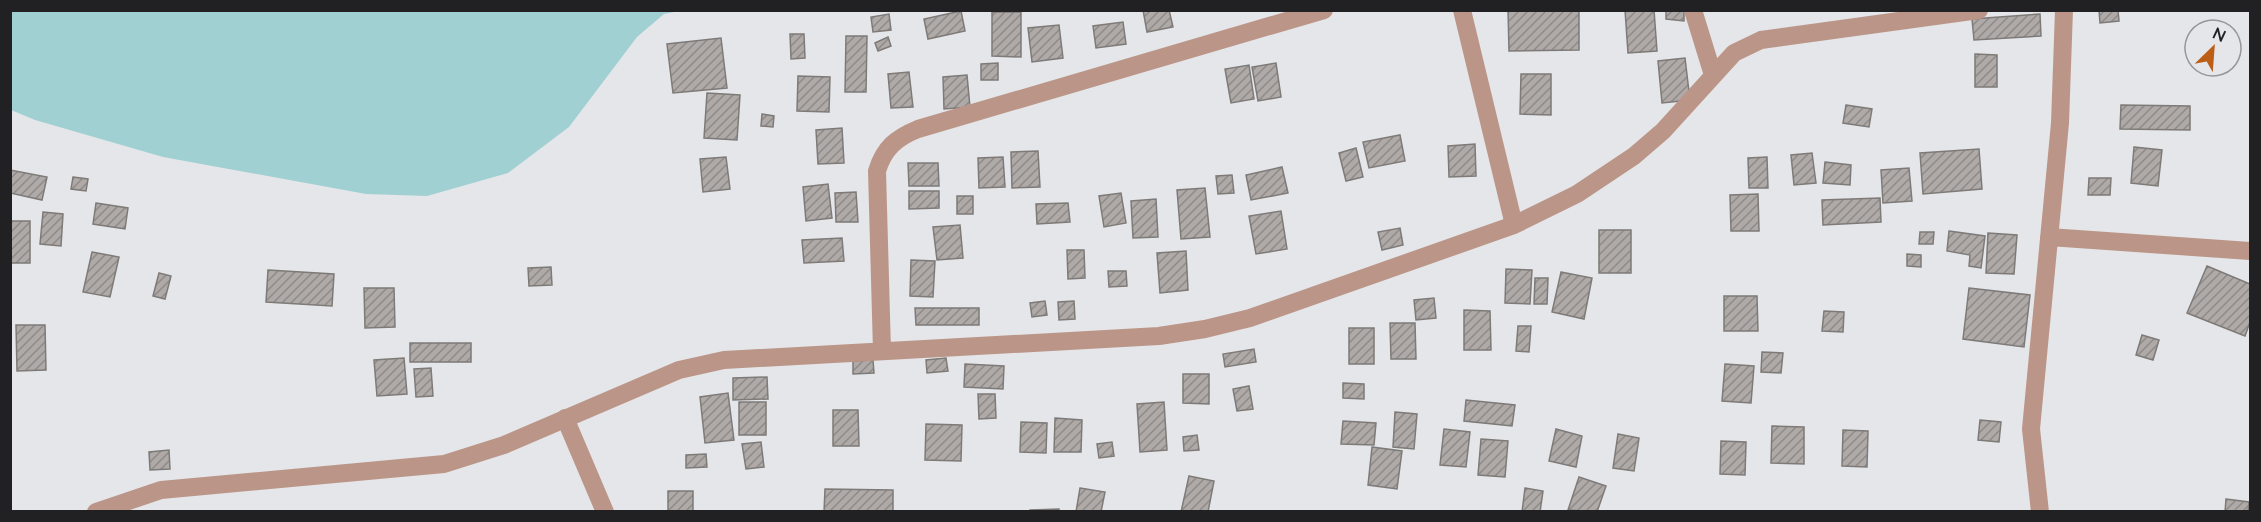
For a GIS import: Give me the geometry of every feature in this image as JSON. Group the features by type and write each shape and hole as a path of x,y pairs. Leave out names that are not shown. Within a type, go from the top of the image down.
{"street":[{"path":"882,351 877,171 882,156 891,144 918,129 1324,10"},
{"path":"1462,10 1514,225"},
{"path":"1693,10 1713,75"},
{"path":"96,512 161,490 444,464 504,445 679,370 724,360 1159,336 1205,329 1250,318 1514,225 1577,194 1635,156 1663,131 1734,53 1761,40 1979,10"},
{"path":"2040,512 2031,429 2060,123 2064,10"},
{"path":"2049,237 2250,251"},
{"path":"565,418 605,512"}],"water":[{"path":"10,11 679,11 664,14 637,37 569,127 508,173 427,196 366,194 163,157 35,120 11,110"}],"building":[{"path":"1143,10 1169,10 1173,27 1147,32"},
{"path":"1508,10 1579,10 1579,50 1509,51"},
{"path":"1625,10 1654,10 1657,51 1628,53"},
{"path":"1666,10 1684,10 1684,21 1666,19"},
{"path":"2099,10 2118,10 2119,21 2100,23"},
{"path":"961,11 965,31 928,39 924,19"},
{"path":"992,12 1021,12 1021,57 992,56"},
{"path":"889,14 891,30 873,32 871,17"},
{"path":"2040,14 2041,36 1974,40 1972,19"},
{"path":"1123,22 1126,44 1096,48 1093,26"},
{"path":"1059,25 1063,58 1032,62 1028,28"},
{"path":"790,34 804,34 805,58 791,59"},
{"path":"846,36 867,36 866,92 845,92"},
{"path":"888,37 891,46 878,51 875,43"},
{"path":"721,38 727,88 673,93 667,44"},
{"path":"1975,54 1997,55 1997,87 1975,87"},
{"path":"1685,58 1690,100 1662,103 1658,61"},
{"path":"998,63 998,80 981,80 981,64"},
{"path":"1276,63 1281,97 1258,101 1252,67"},
{"path":"1249,65 1254,99 1231,103 1225,69"},
{"path":"909,72 913,107 891,108 888,74"},
{"path":"1521,74 1551,74 1551,115 1520,114"},
{"path":"967,75 970,107 944,109 943,77"},
{"path":"798,76 830,77 829,112 797,111"},
{"path":"707,93 740,95 737,140 704,138"},
{"path":"1846,105 1872,109 1869,127 1843,123"},
{"path":"2121,105 2190,106 2190,130 2120,129"},
{"path":"762,114 774,116 773,127 761,126"},
{"path":"842,128 844,163 818,164 816,130"},
{"path":"1400,135 1405,161 1369,168 1363,142"},
{"path":"1475,144 1476,176 1449,177 1448,146"},
{"path":"2134,147 2162,150 2158,186 2131,183"},
{"path":"1356,148 1363,177 1346,181 1339,153"},
{"path":"1979,149 1982,189 1923,194 1920,153"},
{"path":"1038,151 1040,187 1012,188 1011,152"},
{"path":"1812,153 1816,183 1794,185 1791,155"},
{"path":"726,157 730,189 703,192 700,159"},
{"path":"1003,157 1005,187 979,188 978,158"},
{"path":"1767,157 1768,188 1749,188 1748,158"},
{"path":"1825,162 1851,165 1850,185 1823,183"},
{"path":"908,163 938,163 939,186 909,186"},
{"path":"1282,167 1288,193 1251,200 1246,175"},
{"path":"1909,168 1912,201 1883,203 1881,170"},
{"path":"10,170 47,177 42,200 10,193"},
{"path":"1232,175 1234,193 1218,194 1216,176"},
{"path":"73,177 88,179 86,191 71,189"},
{"path":"2089,178 2111,178 2110,195 2088,195"},
{"path":"828,184 832,218 806,221 803,187"},
{"path":"1205,188 1210,237 1181,239 1177,190"},
{"path":"909,191 939,191 939,208 909,209"},
{"path":"856,192 858,222 836,222 835,193"},
{"path":"1121,193 1126,223 1104,227 1099,196"},
{"path":"1758,194 1759,231 1731,231 1730,195"},
{"path":"957,196 973,196 973,214 957,214"},
{"path":"1880,198 1881,222 1823,225 1822,200"},
{"path":"1156,199 1158,237 1133,238 1131,201"},
{"path":"96,203 128,208 125,229 93,224"},
{"path":"1068,203 1070,222 1037,224 1036,204"},
{"path":"1281,211 1287,249 1256,254 1249,216"},
{"path":"43,212 63,214 61,246 40,244"},
{"path":"10,221 30,221 30,263 10,263"},
{"path":"960,225 963,258 937,260 933,227"},
{"path":"1400,228 1403,245 1382,250 1378,232"},
{"path":"1599,230 1631,230 1631,273 1599,273"},
{"path":"1949,231 1985,236 1981,268 1969,266 1970,255 1947,251"},
{"path":"1920,232 1934,232 1933,244 1919,244"},
{"path":"1988,233 2017,235 2014,274 1986,273"},
{"path":"842,238 844,261 804,263 802,240"},
{"path":"1067,250 1084,250 1085,278 1068,279"},
{"path":"1186,251 1188,290 1160,293 1157,253"},
{"path":"92,252 119,257 110,297 83,292"},
{"path":"1907,254 1921,255 1921,267 1907,266"},
{"path":"911,260 935,261 933,297 910,296"},
{"path":"2207,266 2250,284 2250,322 2245,336 2187,313"},
{"path":"551,267 552,285 529,286 528,268"},
{"path":"1506,269 1532,270 1530,304 1505,303"},
{"path":"268,270 334,274 332,306 266,302"},
{"path":"1108,271 1126,271 1127,286 1109,287"},
{"path":"1561,272 1592,278 1584,319 1552,312"},
{"path":"159,273 171,276 165,299 153,296"},
{"path":"1535,278 1548,278 1547,304 1534,304"},
{"path":"364,288 394,288 395,327 365,328"},
{"path":"1969,288 2030,295 2024,347 1963,339"},
{"path":"1724,296 1757,296 1758,331 1724,331"},
{"path":"1434,298 1436,318 1416,320 1414,300"},
{"path":"1045,301 1047,315 1032,317 1030,303"},
{"path":"1074,301 1075,319 1059,320 1058,302"},
{"path":"915,308 979,308 979,325 916,325"},
{"path":"1464,310 1490,311 1491,350 1464,350"},
{"path":"1824,311 1844,312 1843,332 1822,331"},
{"path":"1390,323 1415,323 1416,359 1391,359"},
{"path":"16,325 45,325 46,370 17,371"},
{"path":"1518,326 1531,326 1529,352 1516,351"},
{"path":"1349,328 1374,328 1374,364 1349,364"},
{"path":"2142,335 2159,340 2153,360 2136,355"},
{"path":"410,343 471,343 471,362 410,362"},
{"path":"1254,349 1256,362 1225,367 1223,354"},
{"path":"1762,352 1783,353 1781,373 1761,372"},
{"path":"404,358 407,394 377,396 374,360"},
{"path":"946,358 948,371 927,373 926,360"},
{"path":"873,360 874,373 853,374 853,361"},
{"path":"965,364 1004,366 1003,389 964,387"},
{"path":"1725,364 1754,366 1751,403 1722,401"},
{"path":"431,368 433,396 416,397 414,369"},
{"path":"1183,374 1209,374 1209,404 1183,403"},
{"path":"767,377 768,399 733,400 733,378"},
{"path":"1343,383 1364,384 1364,399 1343,398"},
{"path":"1249,386 1253,409 1237,411 1233,389"},
{"path":"728,393 734,440 705,443 700,397"},
{"path":"978,394 995,394 996,418 979,419"},
{"path":"1466,400 1515,405 1512,426 1464,421"},
{"path":"739,402 766,402 766,435 739,435"},
{"path":"1164,402 1167,450 1140,452 1137,404"},
{"path":"833,410 858,410 859,446 833,446"},
{"path":"1395,412 1417,414 1414,449 1393,447"},
{"path":"1055,418 1082,420 1081,452 1054,452"},
{"path":"1980,420 2001,422 1999,442 1978,440"},
{"path":"1343,421 1376,423 1374,445 1341,444"},
{"path":"1021,422 1047,423 1046,453 1020,452"},
{"path":"926,424 962,425 961,461 925,460"},
{"path":"1772,426 1804,427 1804,464 1771,463"},
{"path":"1444,429 1470,432 1466,467 1440,465"},
{"path":"1556,429 1582,436 1576,467 1549,461"},
{"path":"1843,430 1868,431 1867,467 1842,466"},
{"path":"1618,434 1639,438 1634,471 1613,468"},
{"path":"1197,435 1199,450 1184,451 1183,437"},
{"path":"1481,439 1508,441 1505,477 1478,475"},
{"path":"1721,441 1746,442 1745,475 1720,474"},
{"path":"761,442 764,467 746,469 742,444"},
{"path":"1112,442 1114,456 1099,458 1097,444"},
{"path":"1372,447 1402,451 1397,489 1368,485"},
{"path":"169,450 170,469 150,470 149,452"},
{"path":"706,454 707,467 686,468 686,455"},
{"path":"1189,476 1214,481 1208,512 1181,512"},
{"path":"1579,477 1606,486 1597,512 1568,510"},
{"path":"1080,488 1105,492 1101,512 1076,512"},
{"path":"1525,488 1543,491 1540,512 1522,512"},
{"path":"825,489 893,490 893,512 824,512"},
{"path":"668,491 693,491 693,512 668,512"},
{"path":"2226,499 2249,502 2248,512 2225,512"},
{"path":"1059,509 1059,512 1030,512 1030,510"}]}
